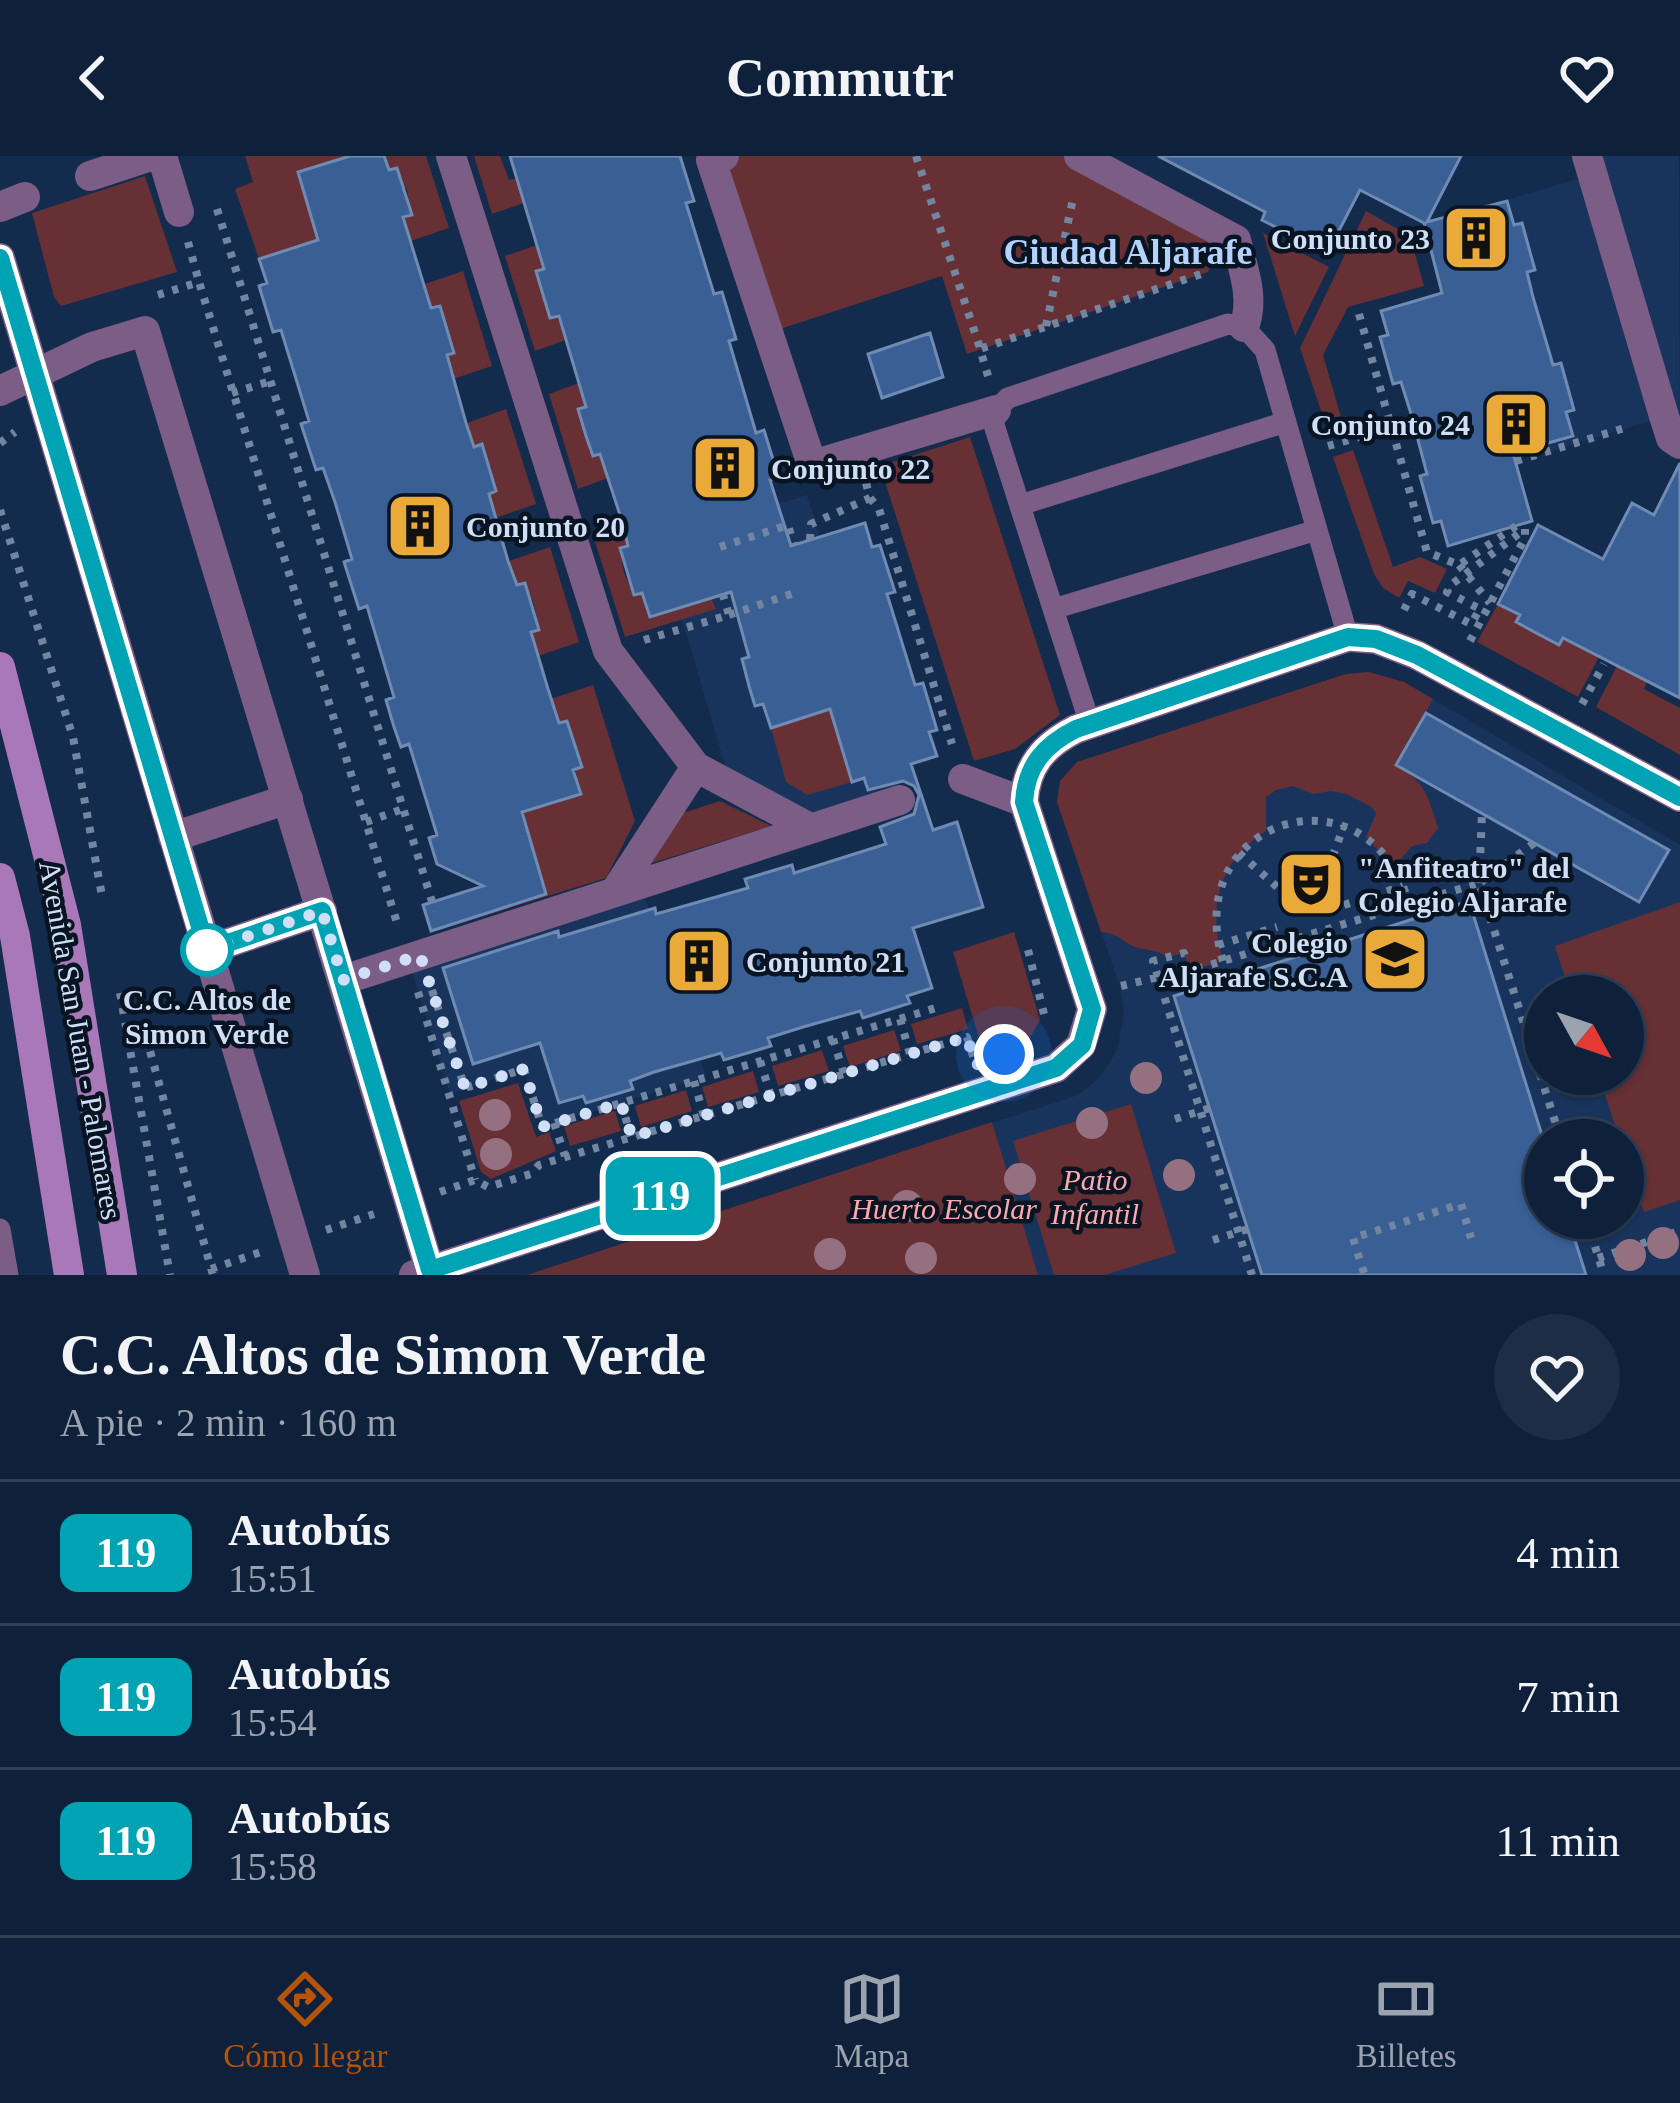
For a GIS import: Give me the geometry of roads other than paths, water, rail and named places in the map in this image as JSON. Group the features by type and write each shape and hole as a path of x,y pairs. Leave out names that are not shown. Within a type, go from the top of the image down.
{"street":[{"path":"90,176 152,156"},
{"path":"162,156 179,212"},
{"path":"451,156 608,651 696,767 810,828"},
{"path":"724,156 711,160 812,465 986,413"},
{"path":"1587,156 1671,439 1680,444"},
{"path":"1080,157 1236,239 1250,311 1244,327"},
{"path":"0,258 304,1275"},
{"path":"0,391 92,347 145,331 410,1202 424,1273 1056,1068 1070,1058 1082,1045 1092,1009 1024,802 1031,767 1046,748 1090,724 1348,637 1376,639 1417,655 1680,797"},
{"name":"Avenida San Juan - Palomares","path":"0,667 66,925 122,1275"},
{"path":"615,892 696,767"},
{"path":"963,779 1024,802"},
{"path":"173,837 288,800"},
{"path":"343,980 899,800"},
{"name":"Avenida San Juan - Palomares","path":"0,878 15,936 69,1275"},
{"path":"207,950 322,911"}],"lane":[{"path":"1090,724 994,425 986,413 1008,398 1228,323 1244,327 1265,350 1348,637"},
{"path":"1019,505 1286,422"},
{"path":"1053,609 1317,530"},
{"path":"0,1229 8,1275"}],"place":[{"name":"Conjunto 23","path":"1476,238"},
{"name":"Conjunto 24","path":"1516,424"},
{"name":"Conjunto 22","path":"725,468"},
{"name":"Conjunto 20","path":"420,526"},
{"name":"\"Anfiteatro\" del Colegio Aljarafe","path":"1311,884"},
{"name":"C.C. Altos de Simon Verde","path":"207,950"},
{"name":"Colegio Aljarafe S.C.A","path":"1395,959"},
{"name":"Conjunto 21","path":"699,961"}],"district":[{"name":"Ciudad Aljarafe","path":"1128,252"}],"park label":[{"name":"Patio Infantil","path":"1095,1196"},
{"name":"Huerto Escolar","path":"944,1208"}]}
